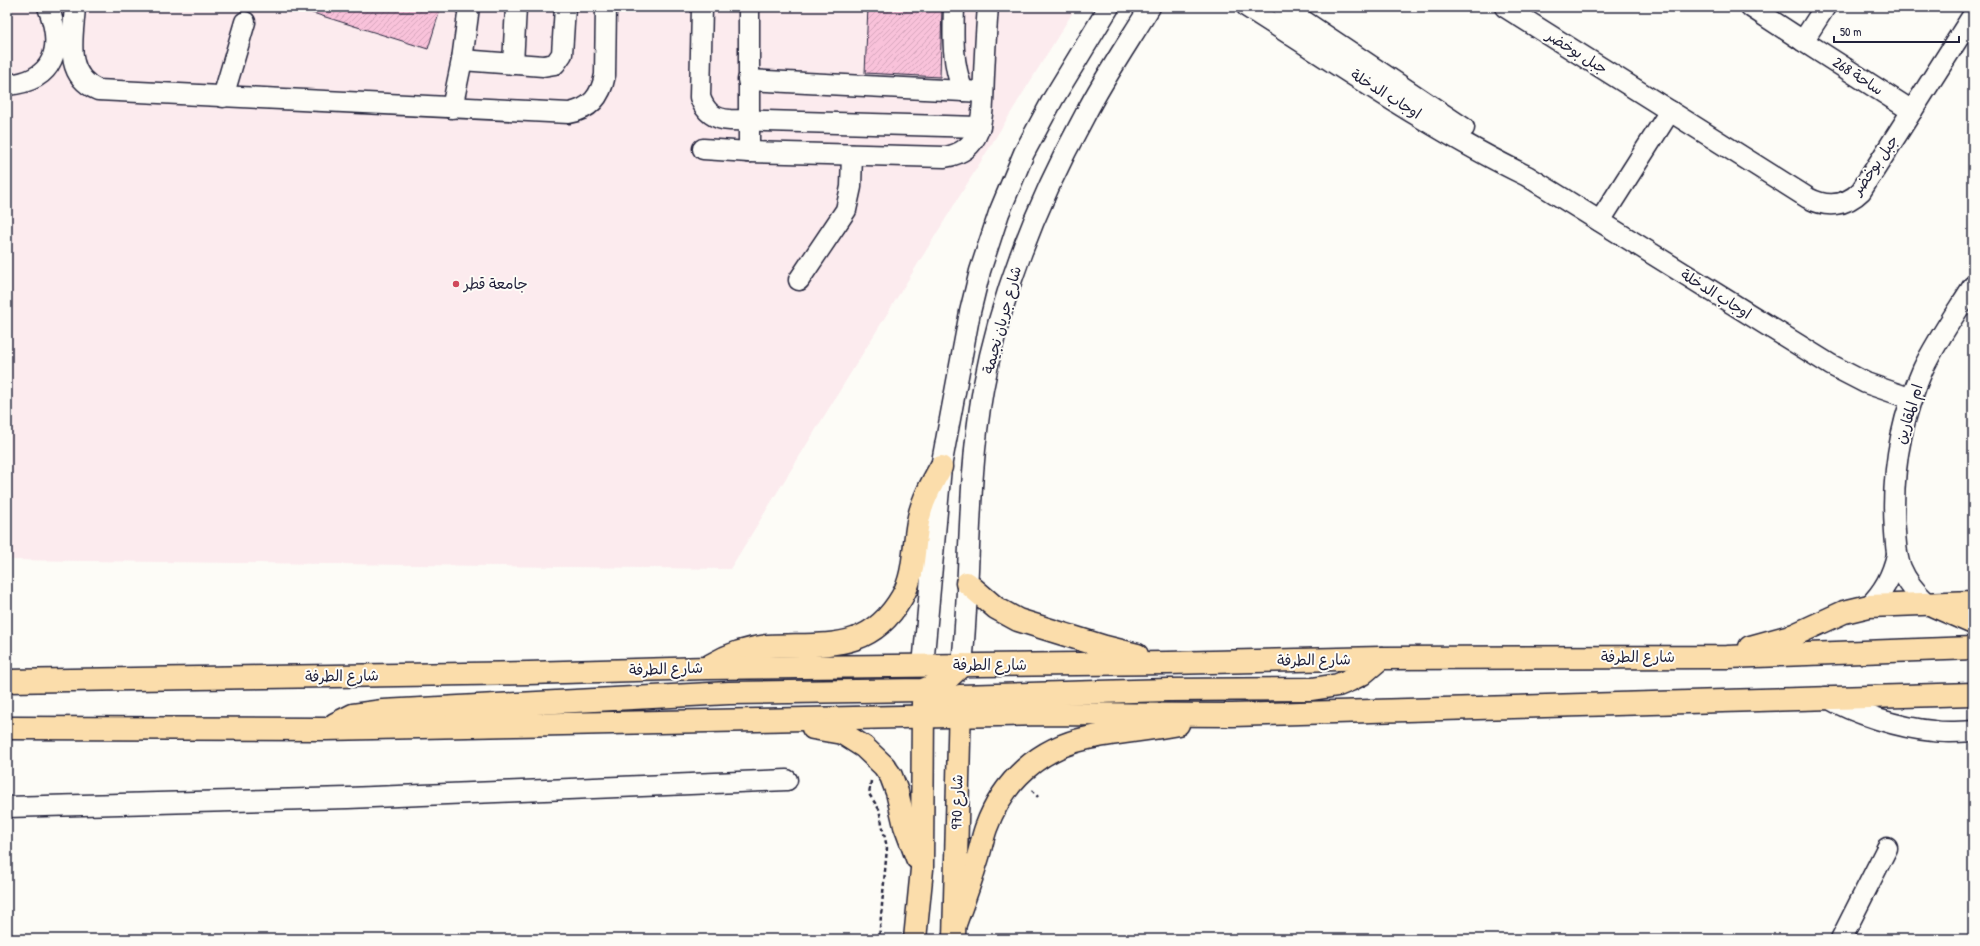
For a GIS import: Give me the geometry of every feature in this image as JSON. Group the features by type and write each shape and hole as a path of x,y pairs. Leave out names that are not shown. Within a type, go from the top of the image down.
{"main road":[{"path":"707,668 737,652 766,646 825,646 840,643 874,630 884,622 892,613 908,583 912,567 919,517 925,497 941,467"},
{"path":"967,584 996,608 1018,620 1105,647 1168,663"},
{"path":"1727,657 1752,647 1800,633 1844,612 1869,606 1973,602"},
{"path":"1928,604 1973,623"},
{"name":"شارع الطرفة","path":"7,681 528,673 707,668 1168,663 1381,658 1727,657 1973,648"},
{"path":"960,706 1168,690 1312,689 1338,685 1350,680 1362,674 1381,658"},
{"path":"326,729 353,715 383,711 728,693 923,690 945,681 962,665"},
{"name":"شارع 970","path":"955,931 962,665"},
{"path":"915,939 922,870 923,666"},
{"path":"10,729 326,729 923,717 937,704 951,698 960,706 1041,714 1232,715 1973,694"},
{"path":"955,931 986,828 1000,797 1008,786 1034,760 1059,746 1088,738 1232,715"},
{"path":"794,719 814,728 842,733 864,747 884,766 891,776 898,792 905,826 922,870"}],"street":[{"path":"7,85 35,79 48,67 55,48 55,33 48,7"},
{"path":"75,7 73,63 80,77 92,88 106,92 569,113 587,108 600,93 603,85 605,75 606,7"},
{"path":"452,108 462,60 469,7"},
{"path":"513,64 516,7"},
{"path":"462,60 549,66 560,59 562,54 565,7"},
{"path":"702,7 700,89 702,105 707,112 722,120 980,127"},
{"path":"749,7 749,152"},
{"path":"954,7 953,52 958,78 963,91"},
{"path":"703,149 852,155 952,156 965,150 970,145 980,127 982,117 988,7"},
{"name":"شارع جريان نجيمة","path":"923,666 941,467 970,312 980,271 999,213 1038,126 1109,7"},
{"name":"شارع جريان نجيمة","path":"962,665 973,467 983,389 991,351 1008,291 1025,241 1040,205 1086,113 1150,7"},
{"path":"1086,113 1095,107 1109,91 1150,22 1165,7"},
{"name":"اوجاب الدخلة","path":"1247,7 1437,126 1498,162 1527,176 1831,365 1866,383 1912,399"},
{"name":"اوجاب الدخلة","path":"1283,7 1501,154 1527,176"},
{"name":"جبل بوخضر","path":"1506,7 1808,198 1816,202 1832,205 1848,201 1861,191 1973,15"},
{"name":"ساحة 268","path":"1751,7 1912,111"},
{"path":"1803,41 1826,7"},
{"path":"229,97 249,23"},
{"path":"748,80 983,92"},
{"path":"1600,221 1670,111"},
{"path":"798,280 846,210 851,187 852,155"},
{"name":"ام المقارين","path":"1928,604 1908,582 1897,555 1894,490 1896,460 1912,399 1923,370 1938,342 1973,286"},
{"name":"ام المقارين","path":"1869,606 1890,578 1897,555"},
{"path":"1826,697 1851,710 1912,728 1945,732 1973,731"},
{"path":"7,807 348,798 787,780"},
{"path":"1841,939 1887,848"}],"path":[{"path":"879,939 887,848 883,823 869,789 873,778 884,766"}],"shaded area":[{"name":"جامعة قطر","path":"7,7 1076,7 730,569 7,560"}],"building":[{"path":"303,7 441,7 428,49 303,10"},
{"path":"868,7 942,7 940,77 865,73"}],"place":[{"name":"جامعة قطر","path":"456,284"}]}
